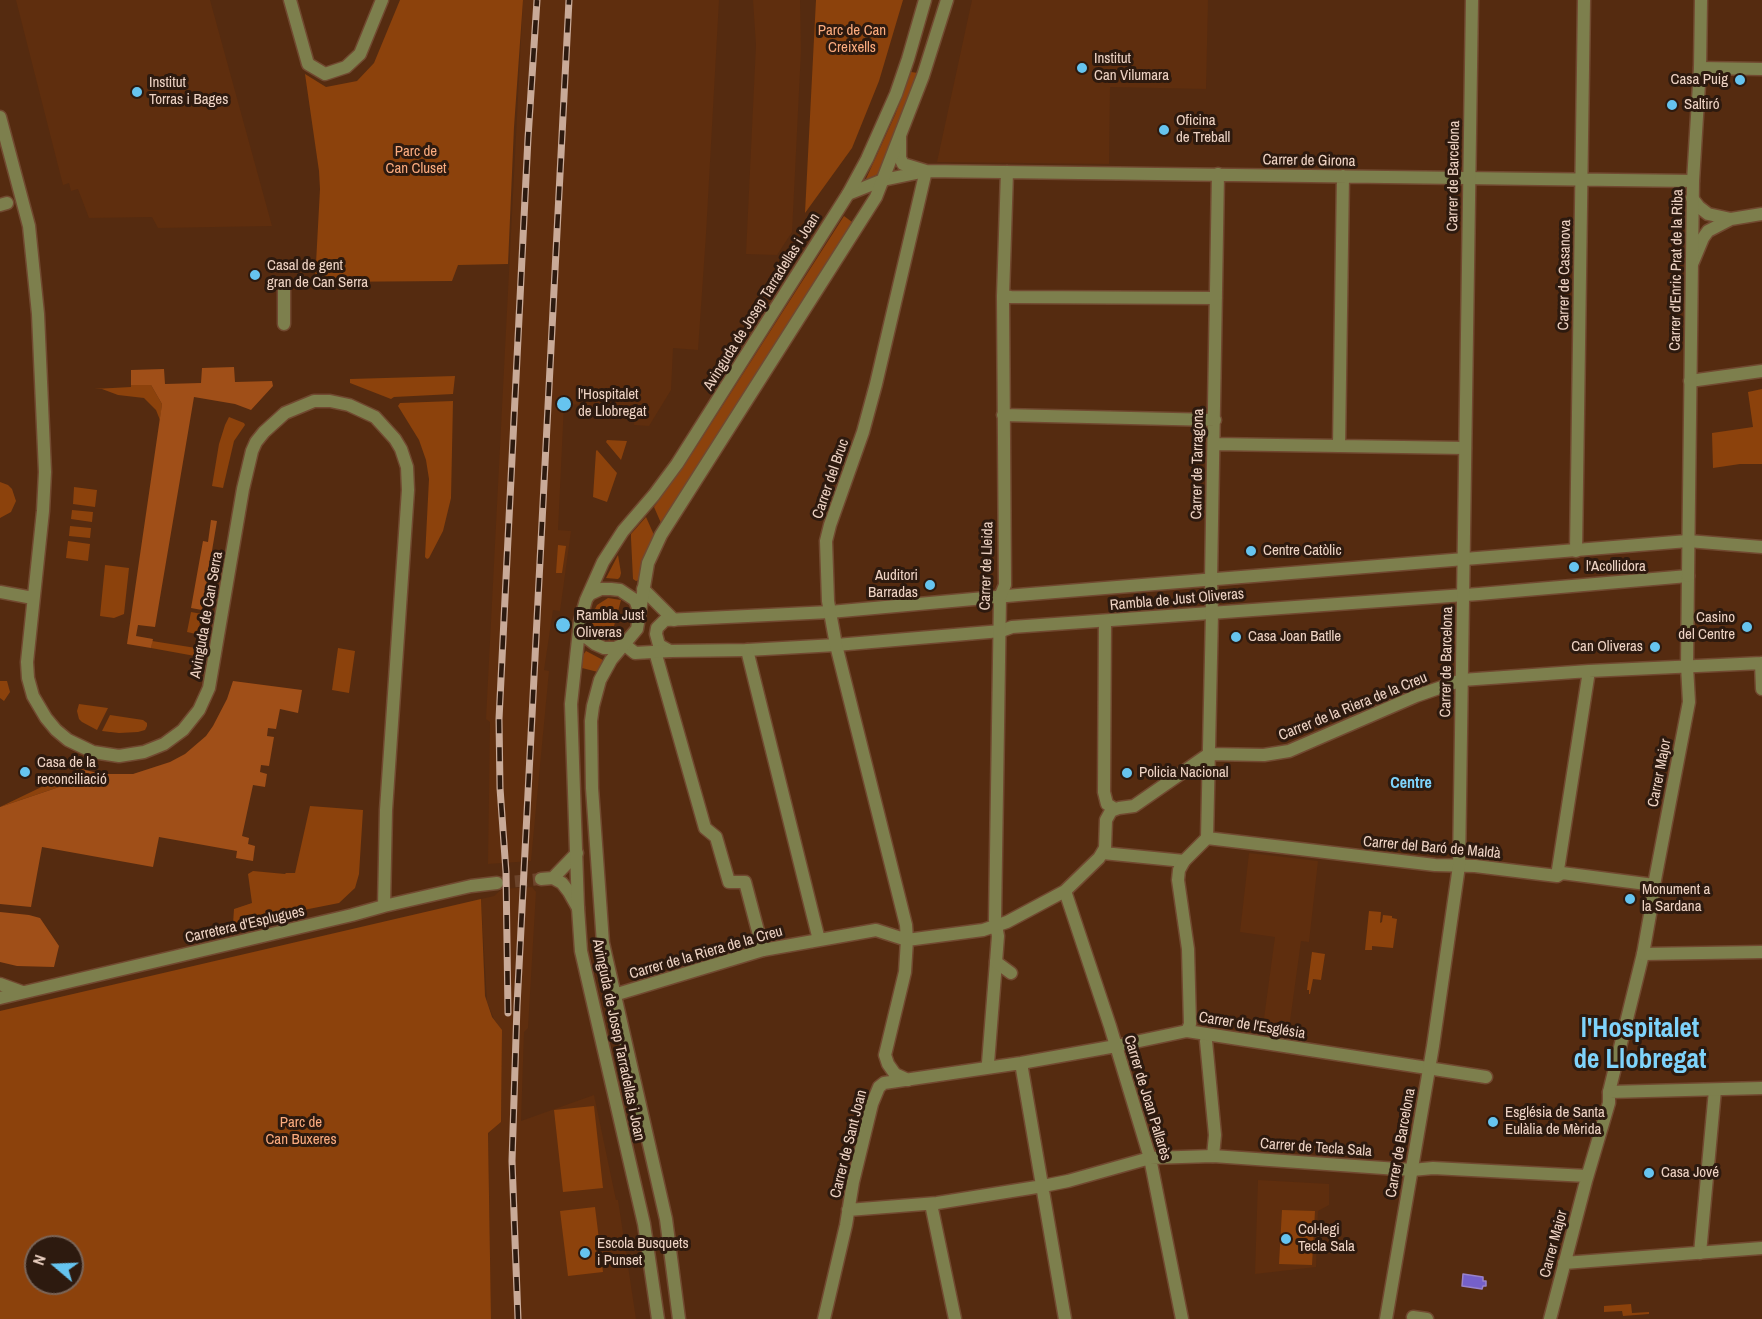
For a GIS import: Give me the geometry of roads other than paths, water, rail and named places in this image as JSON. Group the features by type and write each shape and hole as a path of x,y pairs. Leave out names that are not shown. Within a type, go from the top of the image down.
{"street":[{"path":"290,0 308,64 325,74 346,67 360,54 382,0"},
{"name":"Avinguda de Josep Tarradellas i Joan","path":"658,1319 644,1224 581,951 571,704 580,621 586,600 603,562 623,531 677,465 848,194 872,149 896,94 925,0"},
{"name":"Avinguda de Josep Tarradellas i Joan","path":"679,1319 666,1219 603,943 592,788 591,721 593,706 600,680 611,660 637,629 648,563 661,535 876,197 900,137 947,0"},
{"name":"Carrer de Barcelona","path":"1386,1319 1429,1069 1459,866 1472,0"},
{"name":"Carrer de Casanova","path":"1576,550 1584,0"},
{"name":"Carrer d'Enric Prat de la Riba","path":"1688,541 1692,198 1700,68 1701,0"},
{"path":"1700,68 1762,69"},
{"name":"Avinguda de Can Serra","path":"0,117 29,226 38,315 45,472 27,662 33,696 51,724 68,740 80,747 106,755 134,755 164,744 183,730 200,710 209,688 243,489 256,442 285,413 314,401 330,401 349,405 375,417 395,438 401,448 407,467 408,490 386,810 384,906"},
{"name":"Carrer de Girona","path":"900,137 900,158 903,164 926,171"},
{"name":"Carrer de Girona","path":"848,194 883,180 926,171 1693,181"},
{"name":"Carrer del Bruc","path":"907,940 906,925 830,612 826,542 871,403 926,171"},
{"name":"Carrer de Lleida","path":"988,1066 998,936 995,920 1000,597 1005,585 1003,296 1007,172"},
{"name":"Carrer de Tarragona","path":"1207,838 1218,174"},
{"path":"1339,446 1343,176"},
{"path":"1692,198 1708,214 1731,219"},
{"path":"1692,267 1699,246 1708,231 1731,219 1762,214"},
{"path":"284,324 285,289"},
{"path":"1003,296 1216,298"},
{"path":"1690,381 1762,371"},
{"path":"1003,415 1215,420"},
{"path":"1214,444 1465,448"},
{"path":"1687,666 1688,541"},
{"name":"Rambla de Just Oliveras","path":"674,620 830,612 1688,541 1762,547"},
{"name":"Rambla de Just Oliveras","path":"624,644 636,652 656,653 837,645 1001,631 1012,627 1463,595 1688,576"},
{"path":"643,589 674,620"},
{"path":"586,600 590,594 601,590 620,590 635,600 639,610"},
{"path":"0,592 33,598"},
{"path":"670,651 659,645 656,634 657,628 665,620 674,620"},
{"path":"580,621 581,629 595,644 604,648 615,648 624,644"},
{"path":"1105,621 1104,792 1107,804 1115,809"},
{"path":"747,650 819,940"},
{"path":"656,653 705,828 716,837 729,882 745,882 763,950"},
{"path":"1762,663 1762,689"},
{"name":"Carrer de la Riera de la Creu","path":"1209,754 1264,755 1289,751 1416,696 1462,680 1589,671 1762,663"},
{"name":"Carrer Major","path":"1550,1319 1587,1176 1609,1103 1609,1092 1643,954 1689,702 1687,666"},
{"path":"1557,876 1589,671"},
{"path":"1184,861 1103,853 1106,820 1111,811 1134,806 1209,754"},
{"path":"1187,1030 1190,1024 1188,950 1178,880 1179,870 1184,861 1207,838"},
{"name":"Carrer del Baró de Maldà","path":"1207,838 1435,865 1475,866 1557,876 1562,873 1654,885"},
{"path":"577,853 547,878 562,883 578,908"},
{"name":"Carrer de la Riera de la Creu","path":"614,995 763,950 876,930 907,940 997,926 1065,891 1103,853"},
{"name":"Carretera d'Esplugues","path":"0,998 384,906 471,886 498,883"},
{"name":"Carrer de Joan Pallarès","path":"1065,891 1150,1158 1182,1319"},
{"path":"907,940 905,972 885,1055 895,1074 908,1080"},
{"path":"1643,954 1762,952"},
{"path":"996,962 1011,973"},
{"path":"0,984 23,993"},
{"name":"Carrer de l'Església","path":"908,1080 1116,1046 1187,1030 1486,1077"},
{"path":"1206,1041 1215,1136 1212,1156"},
{"path":"1021,1063 1065,1319"},
{"name":"Carrer de Sant Joan","path":"824,1319 852,1182 875,1093 884,1083 908,1080"},
{"path":"1609,1092 1762,1088"},
{"path":"1700,1253 1714,1090"},
{"name":"Carrer de Tecla Sala","path":"848,1210 931,1204 1043,1186 1150,1158 1212,1156 1412,1170 1433,1168 1587,1176"},
{"path":"931,1204 955,1319"},
{"path":"1564,1263 1762,1248"},
{"path":"1413,1317 1427,1319"}],"tunnel":[{"path":"497,883 541,879"}],"railway":[{"path":"508,1013 506,872 500,788 499,719 537,0"},
{"path":"518,1319 512,1161 517,1006 569,0"}],"place":[{"name":"Institut Can Vilumara","path":"1082,68"},
{"name":"Casa Puig","path":"1740,80"},
{"name":"Institut Torras i Bages","path":"137,92"},
{"name":"Saltiró","path":"1672,105"},
{"name":"Oficina de Treball","path":"1164,130"},
{"name":"Casal de gent gran de Can Serra","path":"255,275"},
{"name":"l'Hospitalet de Llobregat","path":"564,404"},
{"name":"Centre Catòlic","path":"1251,551"},
{"name":"l'Acollidora","path":"1574,567"},
{"name":"Auditori Barradas","path":"930,585"},
{"name":"Rambla Just Oliveras","path":"563,625"},
{"name":"Casino del Centre","path":"1747,627"},
{"name":"Casa Joan Batlle","path":"1236,637"},
{"name":"Can Oliveras","path":"1655,647"},
{"name":"Casa de la reconciliació","path":"25,772"},
{"name":"Policia Nacional","path":"1127,773"},
{"name":"Monument a la Sardana","path":"1630,899"},
{"name":"Església de Santa Eulàlia de Mèrida","path":"1493,1122"},
{"name":"Casa Jové","path":"1649,1173"},
{"name":"Col·legi Tecla Sala","path":"1286,1239"},
{"name":"Escola Busquets i Punset","path":"585,1253"}],"district":[{"name":"Centre","path":"1411,784"},
{"name":"l'Hospitalet de Llobregat","path":"1640,1046"}],"park label":[{"name":"Parc de Can Creixells","path":"852,40"},
{"name":"Parc de Can Cluset","path":"416,160"},
{"name":"Parc de Can Buxeres","path":"301,1132"}]}
